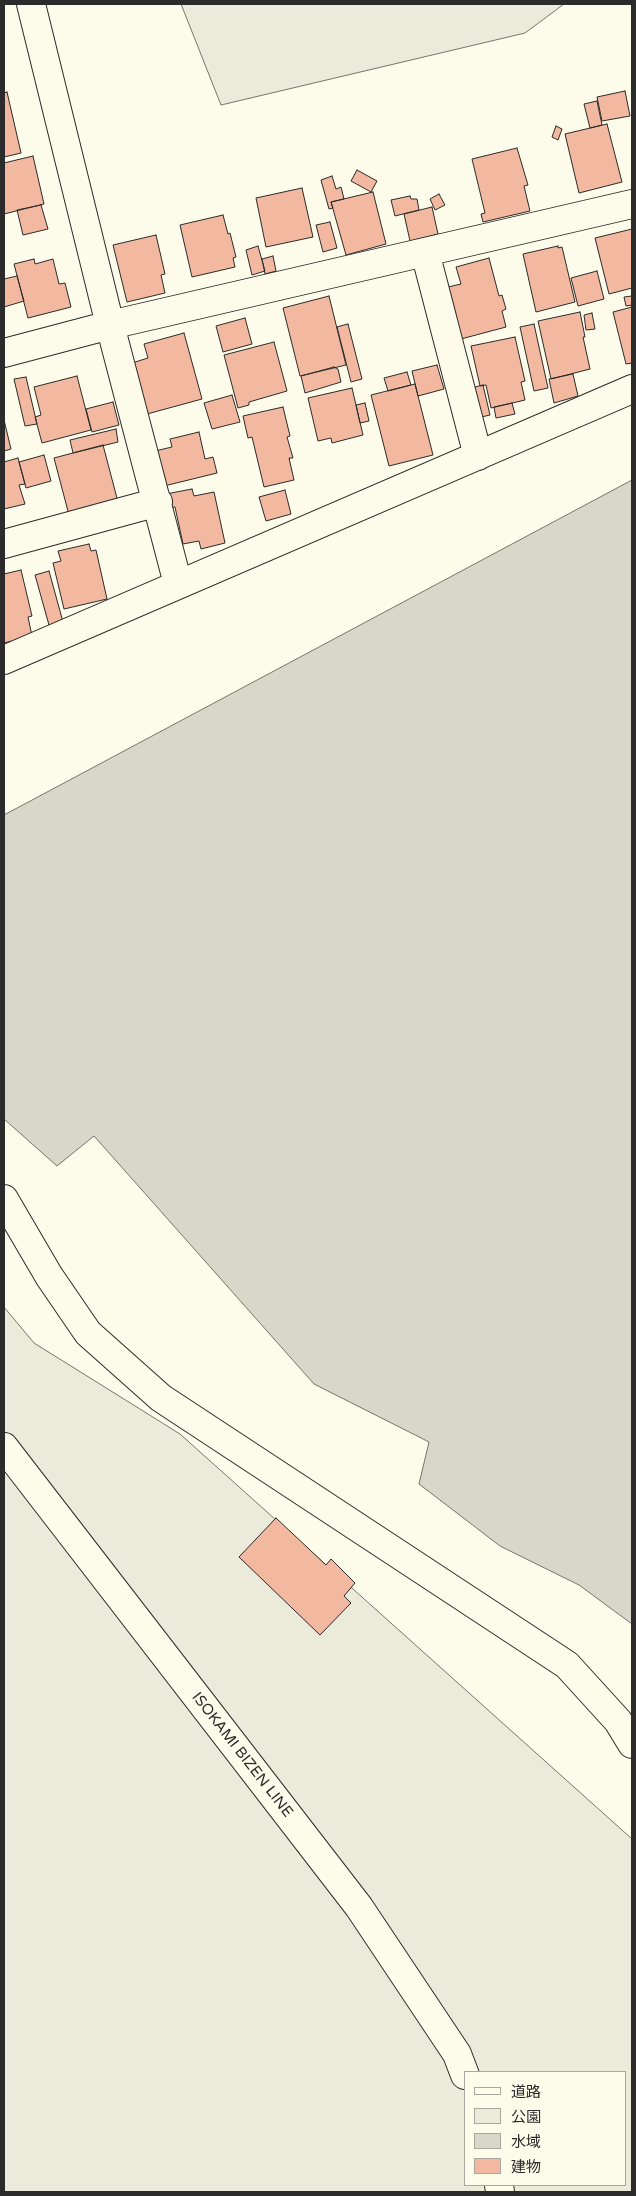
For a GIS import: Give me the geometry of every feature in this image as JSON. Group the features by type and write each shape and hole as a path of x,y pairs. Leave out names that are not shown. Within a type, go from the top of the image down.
{"street":[{"path":"31,4 110,325 178,584"},
{"path":"4,354 110,325 632,204"},
{"path":"425,252 478,456"},
{"path":"4,660 632,390"},
{"path":"4,544 158,502"},
{"path":"4,1199 49,1276 88,1333 161,1398 567,1665 618,1721 632,1744"},
{"name":"ISOKAMI BIZEN LINE","path":"4,1446 359,1907 457,2054 464,2072"}],"green space":[{"path":"181,4 564,4 525,33 221,105"},
{"path":"4,1307 34,1343 180,1434 632,1839 632,2192 4,2192"}],"water":[{"path":"632,480 632,1624 579,1585 500,1546 419,1484 429,1442 314,1384 94,1136 57,1166 4,1119 4,815"}],"building":[{"path":"625,91 630,116 602,121 597,97"},
{"path":"7,92 21,153 4,157 4,93"},
{"path":"597,101 602,125 590,128 584,104"},
{"path":"607,124 622,182 579,193 565,134"},
{"path":"556,126 562,129 558,140 552,137"},
{"path":"517,148 528,185 524,186 530,211 483,222 481,214 485,213 472,159"},
{"path":"33,156 44,204 4,214 4,163"},
{"path":"357,170 377,181 371,192 351,181"},
{"path":"332,176 336,189 341,187 344,199 331,202 333,208 329,209 321,180"},
{"path":"302,188 313,237 266,247 256,198"},
{"path":"373,192 386,244 346,255 331,202"},
{"path":"439,194 445,205 435,210 430,199"},
{"path":"410,196 411,199 417,199 419,210 395,216 391,200"},
{"path":"41,205 48,229 23,235 17,210"},
{"path":"432,207 438,234 410,241 404,214"},
{"path":"223,215 236,257 233,258 235,267 192,277 180,225"},
{"path":"330,222 337,248 323,252 316,225"},
{"path":"632,229 632,288 609,294 595,238"},
{"path":"156,235 165,274 161,275 165,293 127,302 113,245"},
{"path":"258,246 265,271 252,275 246,250"},
{"path":"558,246 558,248 562,247 575,302 536,312 523,254"},
{"path":"273,256 276,271 265,274 262,259"},
{"path":"489,258 499,296 502,295 506,309 502,311 506,327 461,339 448,287 461,284 456,267"},
{"path":"34,259 35,264 53,259 59,284 65,283 71,307 28,318 14,264"},
{"path":"597,271 604,299 578,306 571,278"},
{"path":"17,276 24,301 4,307 4,279"},
{"path":"329,296 346,365 300,376 283,308"},
{"path":"632,296 632,305 626,306 624,297"},
{"path":"632,307 632,363 626,364 613,312"},
{"path":"580,312 590,369 551,379 538,321"},
{"path":"592,313 595,329 586,330 584,315"},
{"path":"245,318 252,344 223,352 216,326"},
{"path":"348,324 362,379 351,382 337,327"},
{"path":"534,324 548,388 534,391 520,327"},
{"path":"184,333 202,399 147,414 132,363 148,358 144,344"},
{"path":"515,337 525,381 521,382 525,400 491,408 486,385 480,386 471,346"},
{"path":"274,342 287,391 249,402 249,405 238,408 224,355"},
{"path":"437,365 444,389 418,396 412,371"},
{"path":"334,367 338,369 341,382 305,393 301,376"},
{"path":"407,372 411,385 388,391 384,378"},
{"path":"573,374 578,396 554,403 549,379"},
{"path":"77,376 91,430 42,443 35,417 41,415 34,387"},
{"path":"26,377 37,424 25,426 14,379"},
{"path":"415,384 433,455 389,466 371,395"},
{"path":"483,385 490,415 477,418 471,388"},
{"path":"352,388 363,435 332,443 331,438 318,441 308,398"},
{"path":"232,395 240,422 212,429 204,403"},
{"path":"113,402 119,425 92,432 86,409"},
{"path":"365,403 369,421 360,423 356,405"},
{"path":"512,403 515,414 496,418 494,407"},
{"path":"283,407 290,436 287,437 293,458 289,458 294,480 264,487 252,437 248,438 243,416"},
{"path":"4,420 11,449 4,451"},
{"path":"116,429 118,442 73,453 70,440"},
{"path":"199,432 205,459 213,457 217,473 164,486 155,451 172,447 170,439"},
{"path":"103,445 118,502 69,515 54,458"},
{"path":"44,455 51,481 26,488 19,462"},
{"path":"18,458 25,484 19,485 25,504 4,509 4,462"},
{"path":"192,489 194,496 214,492 225,543 201,549 199,541 183,544 175,507 169,508 166,494"},
{"path":"285,490 291,514 266,521 259,497"},
{"path":"89,544 91,551 96,550 107,599 64,609 53,563 61,561 58,551"},
{"path":"21,570 32,616 28,617 32,636 4,643 4,574"},
{"path":"49,571 63,622 49,625 35,575"},
{"path":"276,1518 326,1565 331,1559 355,1583 344,1596 351,1603 320,1635 239,1557"}]}
